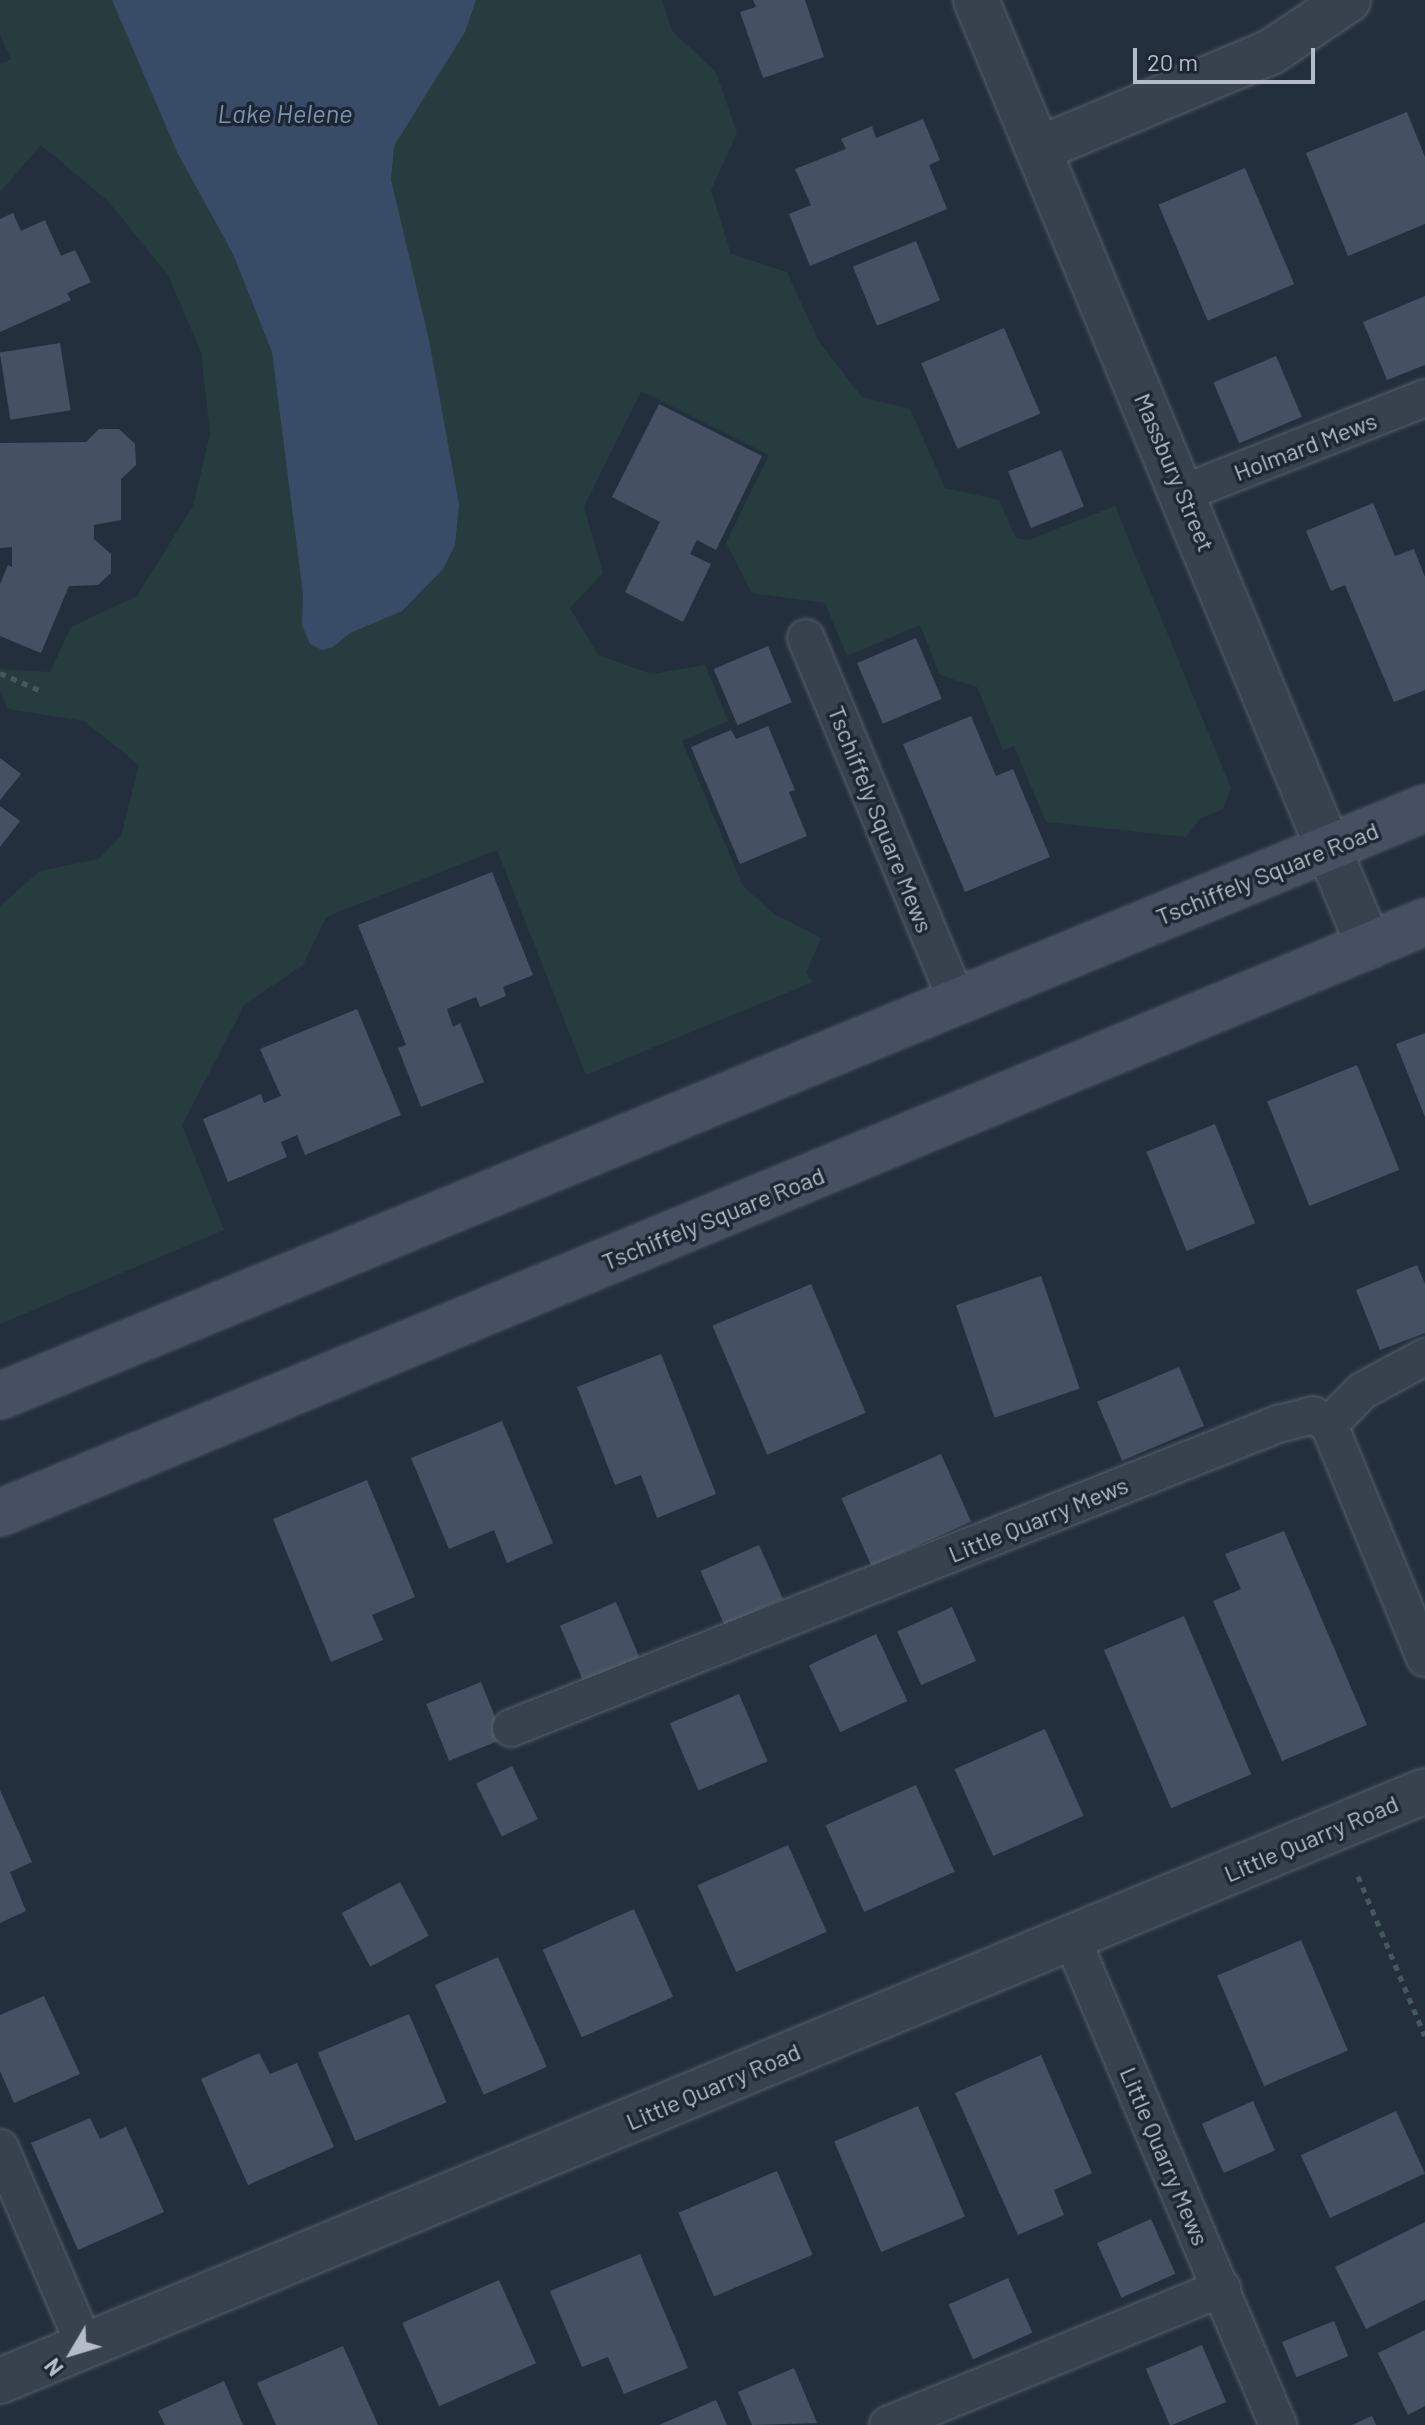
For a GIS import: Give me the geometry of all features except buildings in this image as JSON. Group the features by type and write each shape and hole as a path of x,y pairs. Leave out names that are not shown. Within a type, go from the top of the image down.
{"street":[{"name":"Massbury Street","path":"976,0 1184,493 1369,946"},
{"path":"1039,149 1271,52 1348,0"},
{"name":"Tschiffely Square Road","path":"0,1396 1425,808"},
{"name":"Tschiffely Square Road","path":"0,1513 1425,922"},
{"name":"Little Quarry Road","path":"0,2381 1425,1791"}],"lane":[{"name":"Holmard Mews","path":"1184,493 1425,398"},
{"name":"Tschiffely Square Mews","path":"806,638 957,1000"},
{"path":"1425,1357 1362,1391 1329,1425 1425,1658"},
{"name":"Little Quarry Mews","path":"511,1728 1278,1424 1313,1415 1329,1425"},
{"name":"Little Quarry Mews","path":"1071,1937 1278,2425"},
{"path":"0,2148 85,2346"},
{"path":"888,2425 1222,2288"}],"path":[{"path":"0,673 42,691"},
{"path":"1337,1827 1425,2036"}],"green space":[{"path":"0,0 662,0 672,31 716,72 737,133 711,190 731,254 787,272 819,342 862,397 910,409 945,488 999,500 1016,538 1029,540 1115,506 1231,788 1223,809 1200,819 1186,837 1046,822 1014,746 1003,750 977,687 940,675 920,625 847,656 825,603 752,593 726,543 769,455 641,391 584,507 603,573 570,608 598,655 651,674 705,665 728,721 682,741 743,886 774,914 821,938 806,973 813,982 586,1075 497,850 326,917 303,965 245,1004 182,1125 224,1230 0,1324 0,906 40,871 99,859 121,836 139,765 84,721 8,709 0,692 0,669 50,672 71,627 137,596 193,506 210,434 201,352 168,275 108,201 41,145 0,192 0,64 11,59 0,35"}],"water":[{"name":"Lake Helene","path":"112,0 476,0 465,32 394,146 391,180 429,340 459,504 455,545 443,569 402,611 350,633 333,647 322,650 310,644 302,625 303,594 272,352 233,254 177,152"}]}
